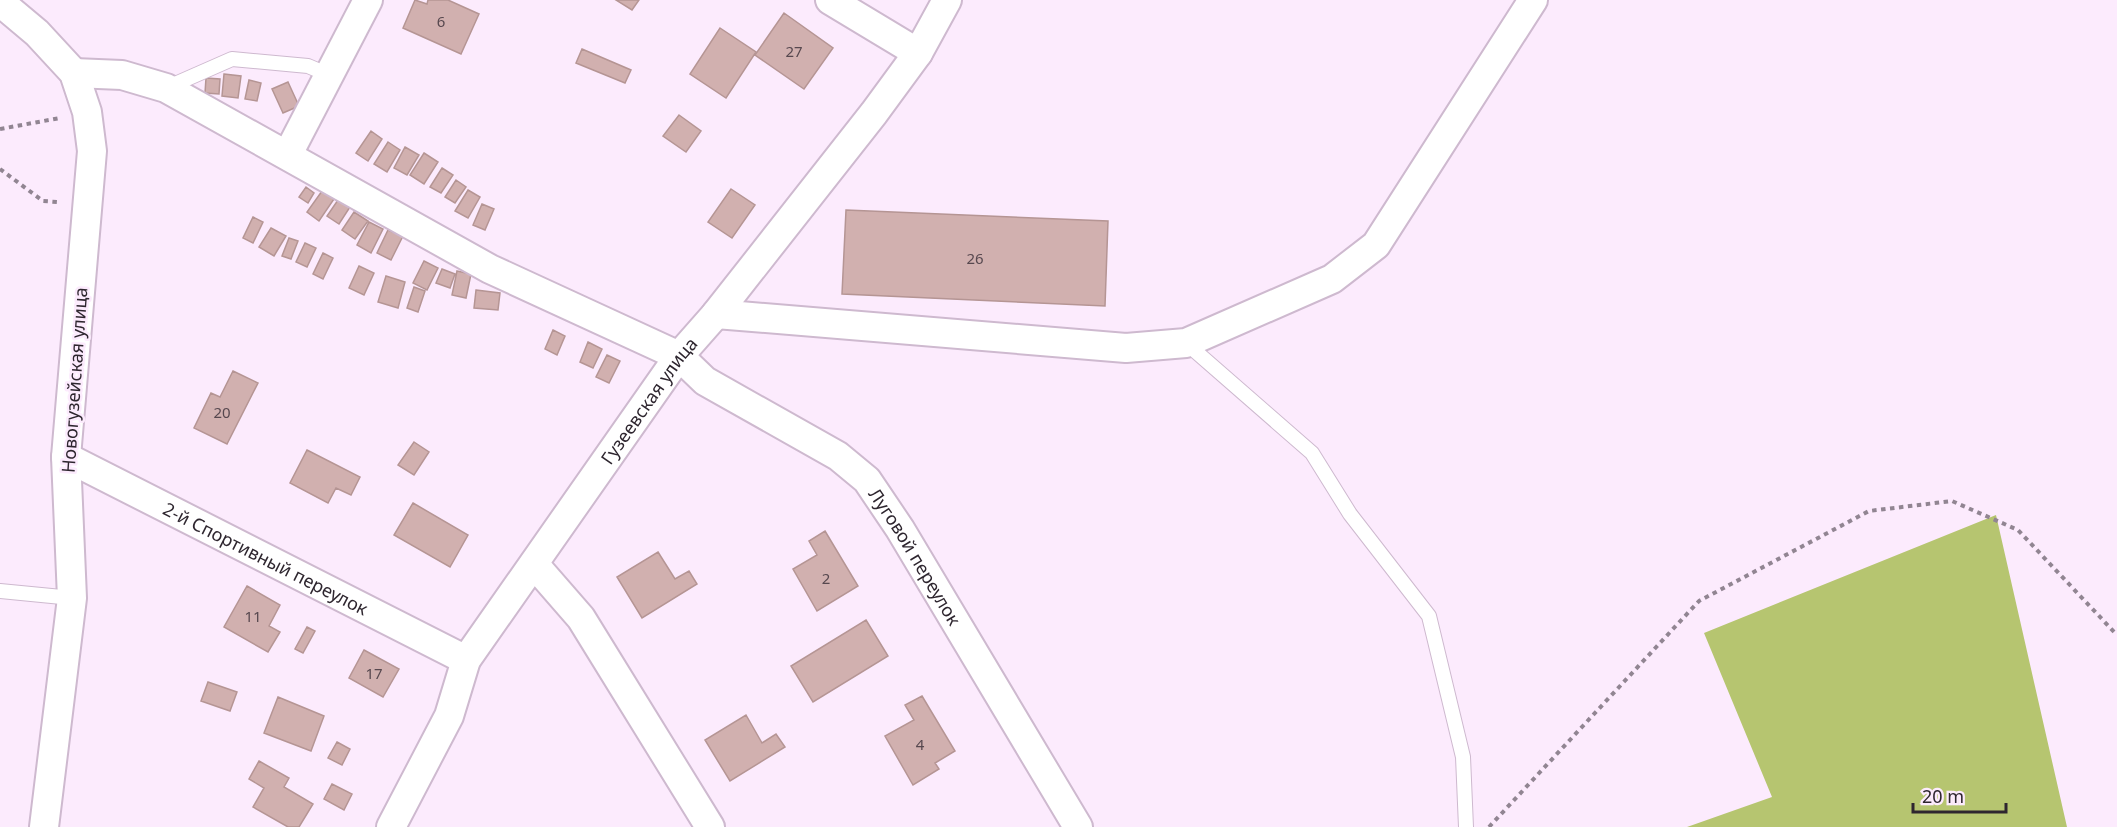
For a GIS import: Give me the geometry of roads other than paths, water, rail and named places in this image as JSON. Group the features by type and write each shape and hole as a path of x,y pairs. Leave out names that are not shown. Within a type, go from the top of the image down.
{"street":[{"path":"288,154 368,0"},
{"path":"830,0 918,53"},
{"name":"Гузеевская улица","path":"391,827 449,716 466,660 679,356 716,314 874,113 918,53 948,0"},
{"path":"716,314 1126,348 1186,343 1332,279 1376,245 1533,0"},
{"name":"Новогузейская улица","path":"0,2 38,33 74,73 87,112 92,151 66,457 72,598 44,827"},
{"name":"Луговой переулок","path":"74,73 122,75 166,88 288,154 490,269 679,356 705,381 838,456 867,480 900,529 1078,827"},
{"name":"2-й Спортивный переулок","path":"66,457 466,660"},
{"path":"534,564 581,618 710,827"}],"lane":[{"path":"166,88 232,59 308,66 329,75"},
{"path":"1186,343 1312,453 1350,514 1429,616 1463,756 1466,827"},
{"path":"0,591 72,598"}]}
